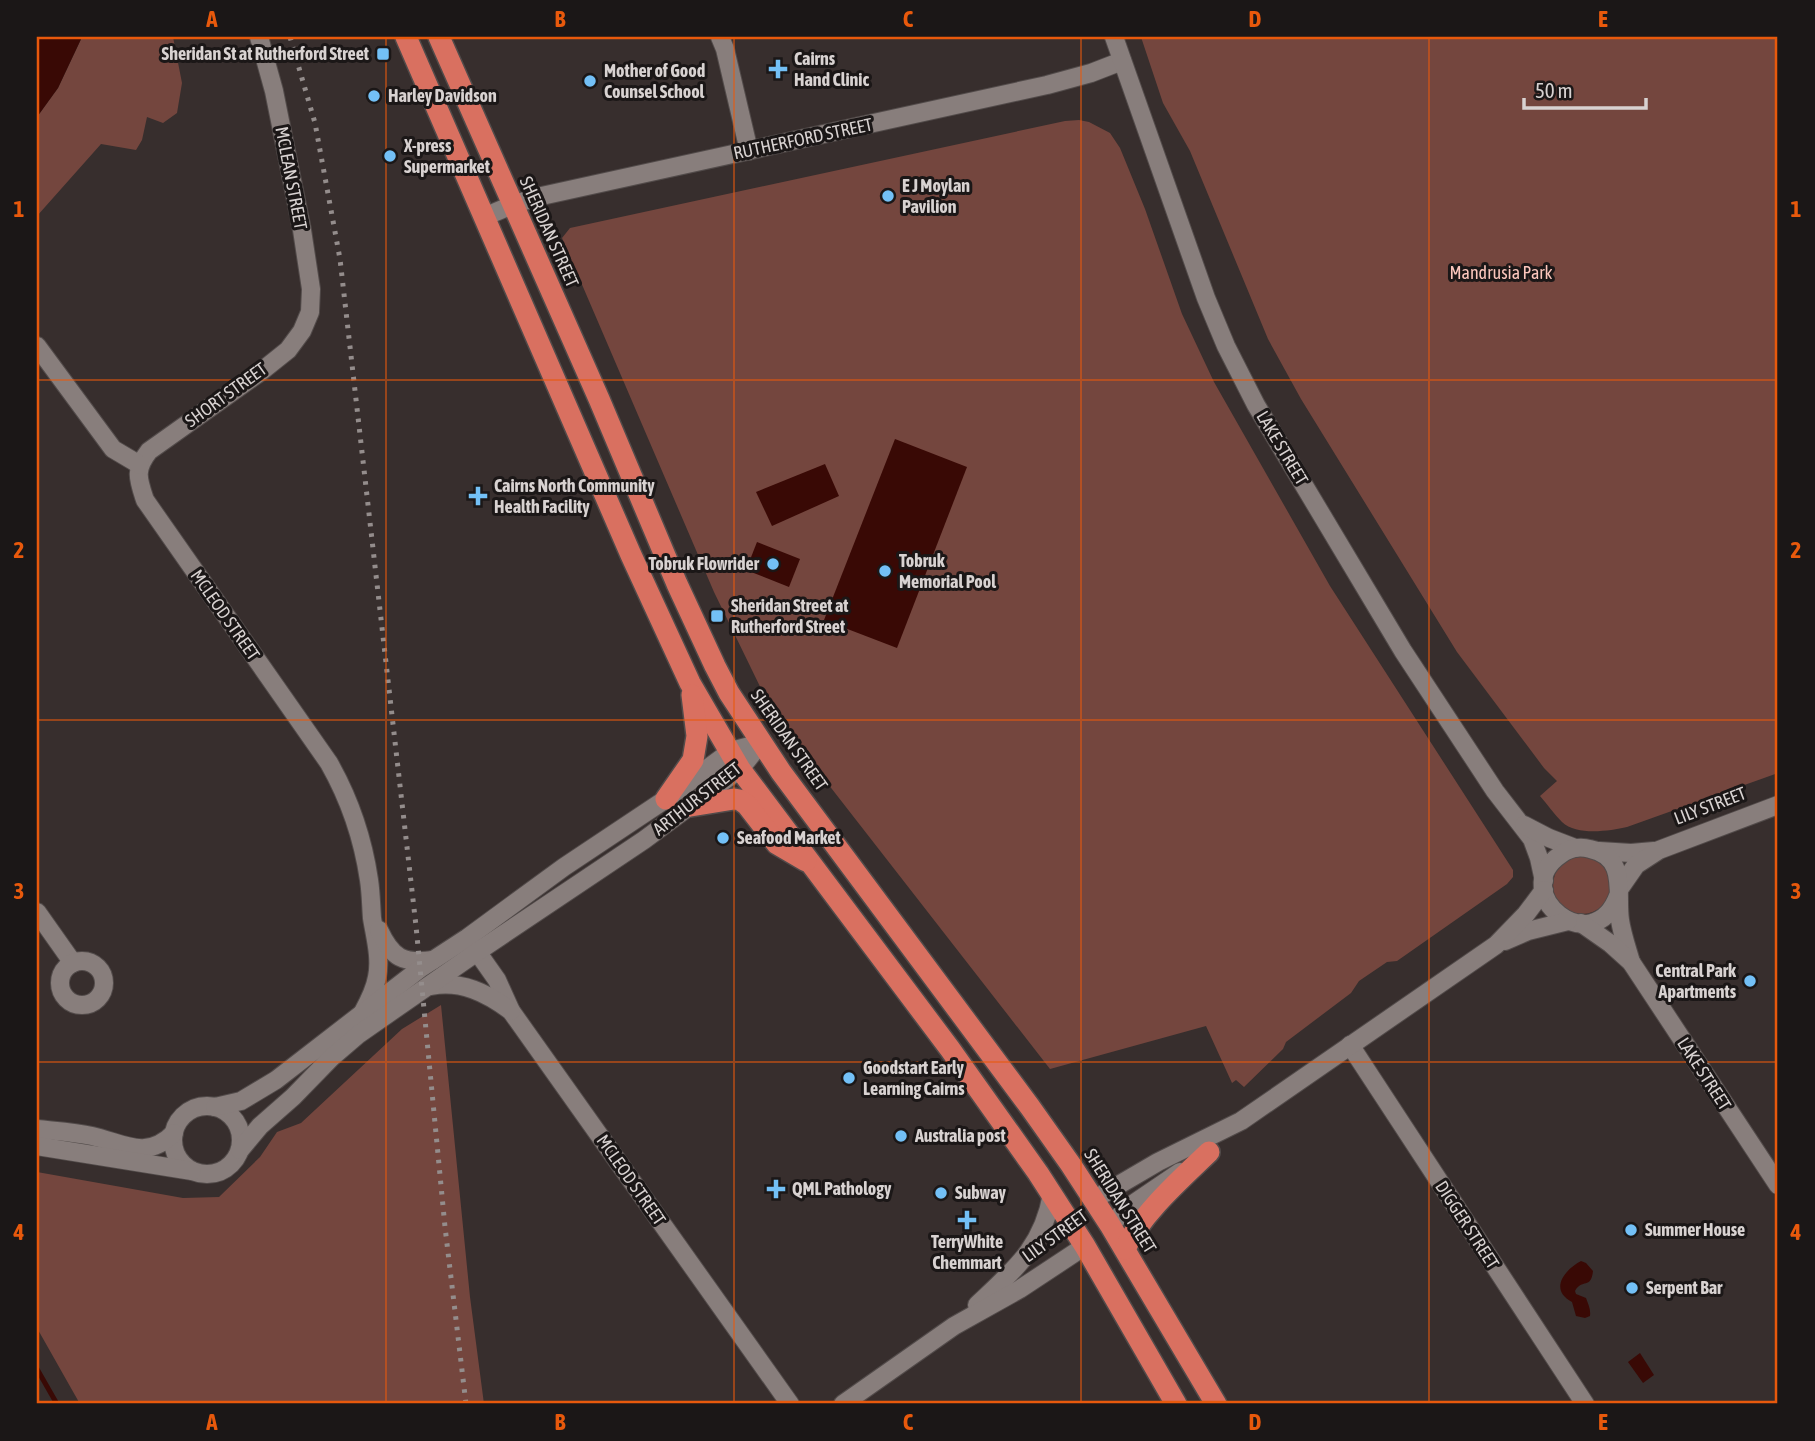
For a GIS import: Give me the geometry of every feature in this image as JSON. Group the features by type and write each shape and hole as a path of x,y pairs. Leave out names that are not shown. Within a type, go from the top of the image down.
{"highway":[{"path":"405,37 631,555 690,683 735,760 950,1049 1052,1194 1176,1404"},
{"name":"SHERIDAN STREET","path":"439,37 729,694 761,743 1030,1107 1110,1225 1216,1404"},
{"path":"666,799 693,760 696,736 690,683"},
{"path":"691,806 740,800 747,805 777,844 814,865"},
{"path":"1125,1249 1140,1224 1209,1152"},
{"name":"LILY STREET","path":"1067,1217 1093,1200"},
{"name":"LILY STREET","path":"1085,1246 1110,1225"}],"street":[{"name":"MCLEAN STREET","path":"259,37 274,91 302,230 311,289 307,320"},
{"name":"LAKE STREET","path":"1114,37 1222,338 1256,405 1403,651 1495,791 1521,823 1536,849 1544,886"},
{"path":"723,43 749,151"},
{"name":"RUTHERFORD STREET","path":"484,217 537,197 1047,85 1122,61"},
{"name":"SHORT STREET","path":"140,465 149,451 280,357 296,341 307,320"},
{"path":"37,346 113,449 140,465"},
{"name":"MCLEOD STREET","path":"140,465 137,476 145,500 330,763 342,785 362,844 379,966 373,992 363,1012"},
{"name":"ARTHUR STREET","path":"240,1150 260,1126 348,1043 427,987 564,867 666,799 761,743"},
{"name":"ARTHUR STREET","path":"215,1107 241,1101 262,1090 433,960 472,945 632,848 691,806 735,760"},
{"name":"LILY STREET","path":"1619,892 1636,866 1659,850 1778,805"},
{"name":"LAKE STREET","path":"1521,823 1575,848"},
{"path":"1575,848 1599,851 1610,860 1619,877 1619,892 1612,908 1606,915 1594,921 1574,922 1560,917 1551,907 1544,886 1547,869 1554,859 1575,848"},
{"name":"LILY STREET","path":"1599,851 1631,853 1659,850"},
{"name":"LILY STREET","path":"1093,1200 1158,1162 1241,1121 1496,945 1527,914 1544,886"},
{"name":"LAKE STREET","path":"1619,892 1620,919 1630,962"},
{"name":"MCLEOD STREET","path":"372,911 390,951 409,961 433,960"},
{"path":"37,912 73,963"},
{"name":"LAKE STREET","path":"1574,922 1611,944 1630,962 1778,1185"},
{"name":"LILY STREET","path":"1496,945 1528,931 1574,922"},
{"name":"MCLEOD STREET","path":"472,945 497,980 511,1011 790,1404"},
{"path":"427,987 440,984 464,986 481,992 511,1011"},
{"name":"DIGGER STREET","path":"1350,1045 1585,1404"},
{"path":"37,1146 206,1174 217,1173 235,1160 242,1139 234,1119 215,1107 190,1111 179,1122 174,1133 175,1152 180,1161 195,1172"},
{"name":"LILY STREET","path":"1110,1225 1138,1200 1209,1152 1241,1121"},
{"path":"37,1129 92,1136 139,1149 159,1144 174,1133"},
{"path":"37,1137 108,1157"},
{"name":"LILY STREET","path":"954,1326 1008,1276 1029,1252 1045,1224 1052,1194"},
{"name":"LILY STREET","path":"843,1404 954,1326 1020,1289 1085,1246"}],"green space":[{"path":"82,37 173,37 182,83 177,113 163,123 147,117 142,140 136,150 101,144 37,216 37,117 58,88"},
{"name":"Mandrusia Park","path":"1141,37 1778,37 1778,773 1620,829 1584,831 1568,826 1556,816 1540,796 1557,781 1544,768 1457,652 1301,399 1268,339 1190,151 1163,103"},
{"path":"1079,120 1110,133 1120,148 1182,314 1214,382 1330,586 1513,870 1513,877 1507,884 1397,961 1387,962 1359,981 1351,993 1286,1042 1283,1049 1244,1087 1236,1080 1232,1083 1206,1026 1050,1069 769,705 714,592 562,238 570,228"},
{"path":"1582,856 1593,858 1606,869 1611,885 1609,896 1598,909 1582,914 1571,912 1558,901 1553,885 1555,874 1566,861"},
{"path":"441,1005 470,1297 484,1404 80,1404 37,1328 37,1172 183,1198 219,1197 260,1157 277,1132 301,1123 402,1029"}],"shaded area":[{"path":"37,37 82,37 58,88 37,117"},
{"name":"Tobruk Memorial Pool","path":"895,439 967,467 897,648 824,620"},
{"path":"825,464 839,496 772,526 756,492"},
{"name":"Tobruk Flowrider","path":"757,542 800,559 789,587 746,570"},
{"path":"1581,1261 1593,1271 1590,1280 1575,1291 1586,1298 1590,1316 1585,1318 1576,1316 1572,1302 1561,1292 1560,1286 1569,1270"},
{"path":"1640,1353 1654,1375 1643,1383 1628,1362"}],"waterway":[{"path":"37,1369 57,1404"}],"railway":[{"path":"290,37 315,123 340,259 416,926 445,1227 466,1404"}],"place":[{"name":"Sheridan St at Rutherford Street","path":"383,54"},
{"name":"Cairns Hand Clinic","path":"778,69"},
{"name":"Mother of Good Counsel School","path":"590,81"},
{"name":"Harley Davidson","path":"374,96"},
{"name":"X-press Supermarket","path":"390,156"},
{"name":"E J Moylan Pavilion","path":"888,196"},
{"name":"Cairns North Community Health Facility","path":"478,496"},
{"name":"Tobruk Flowrider","path":"773,564"},
{"name":"Tobruk Memorial Pool","path":"885,571"},
{"name":"Sheridan Street at Rutherford Street","path":"717,616"},
{"name":"Seafood Market","path":"723,838"},
{"name":"Central Park Apartments","path":"1750,981"},
{"name":"Goodstart Early Learning Cairns","path":"849,1078"},
{"name":"Australia post","path":"901,1136"},
{"name":"QML Pathology","path":"776,1189"},
{"name":"Subway","path":"941,1193"},
{"name":"TerryWhite Chemmart","path":"967,1220"},
{"name":"Summer House","path":"1631,1230"},
{"name":"Serpent Bar","path":"1632,1288"}]}
